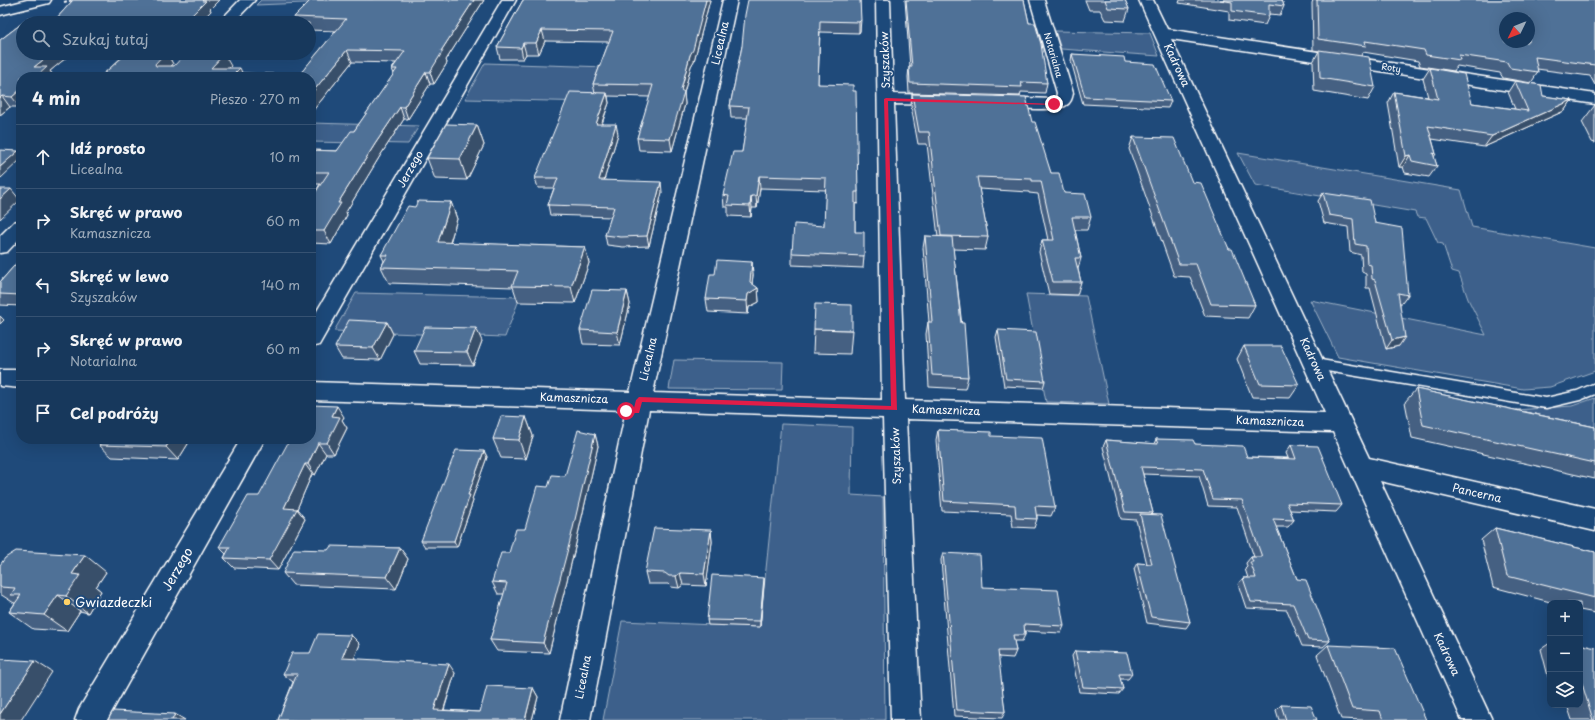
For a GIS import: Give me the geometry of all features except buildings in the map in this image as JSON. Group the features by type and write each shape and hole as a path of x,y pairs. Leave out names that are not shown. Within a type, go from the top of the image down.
{"street":[{"path":"0,11 44,0"},
{"path":"232,16 248,0"},
{"name":"Jerzego","path":"316,330 509,0"},
{"name":"Licealna","path":"575,720 639,400 730,0"},
{"name":"Szyszaków","path":"883,0 894,409 906,720"},
{"name":"Notarialna","path":"983,102 1054,104 1061,102 1064,99 1064,93 1037,0"},
{"name":"Kadrowa","path":"1146,0 1163,33 1477,720"},
{"name":"Roty","path":"1163,33 1595,99"},
{"path":"886,99 959,101"},
{"path":"0,246 16,231"},
{"path":"0,378 16,379"},
{"name":"Kamasznicza","path":"316,391 1342,423"},
{"name":"Jerzego","path":"90,720 250,444"},
{"name":"Pancerna","path":"1360,466 1595,520"}],"lane":[{"path":"1315,364 1546,403 1580,395 1595,388"}],"shaded area":[{"path":"261,0 374,0 256,5"},
{"path":"1055,31 1150,33 1159,56 1061,49"},
{"path":"485,63 607,67 594,102 465,99"},
{"path":"316,123 419,126 408,144 316,142"},
{"path":"1238,153 1461,190 1472,227 1595,248 1595,371 1550,387 1523,389 1338,357 1310,300 1486,335 1468,299 1459,273 1452,271 1443,244 1438,243 1426,218 1417,217 1415,212 1255,185"},
{"path":"356,293 520,297 505,337 334,331"},
{"path":"1026,294 1086,296 1109,404 1046,402"},
{"path":"674,360 783,362 782,390 669,389"},
{"path":"1595,398 1595,427 1516,410 1572,406"},
{"path":"781,424 852,427 851,495 883,497 885,720 603,720 622,621 760,627"}],"place":[{"name":"Gwiazdeczki","path":"67,602"}],"route":[{"path":"626,411 637,411 639,400 894,409 886,99 1054,104"}]}
